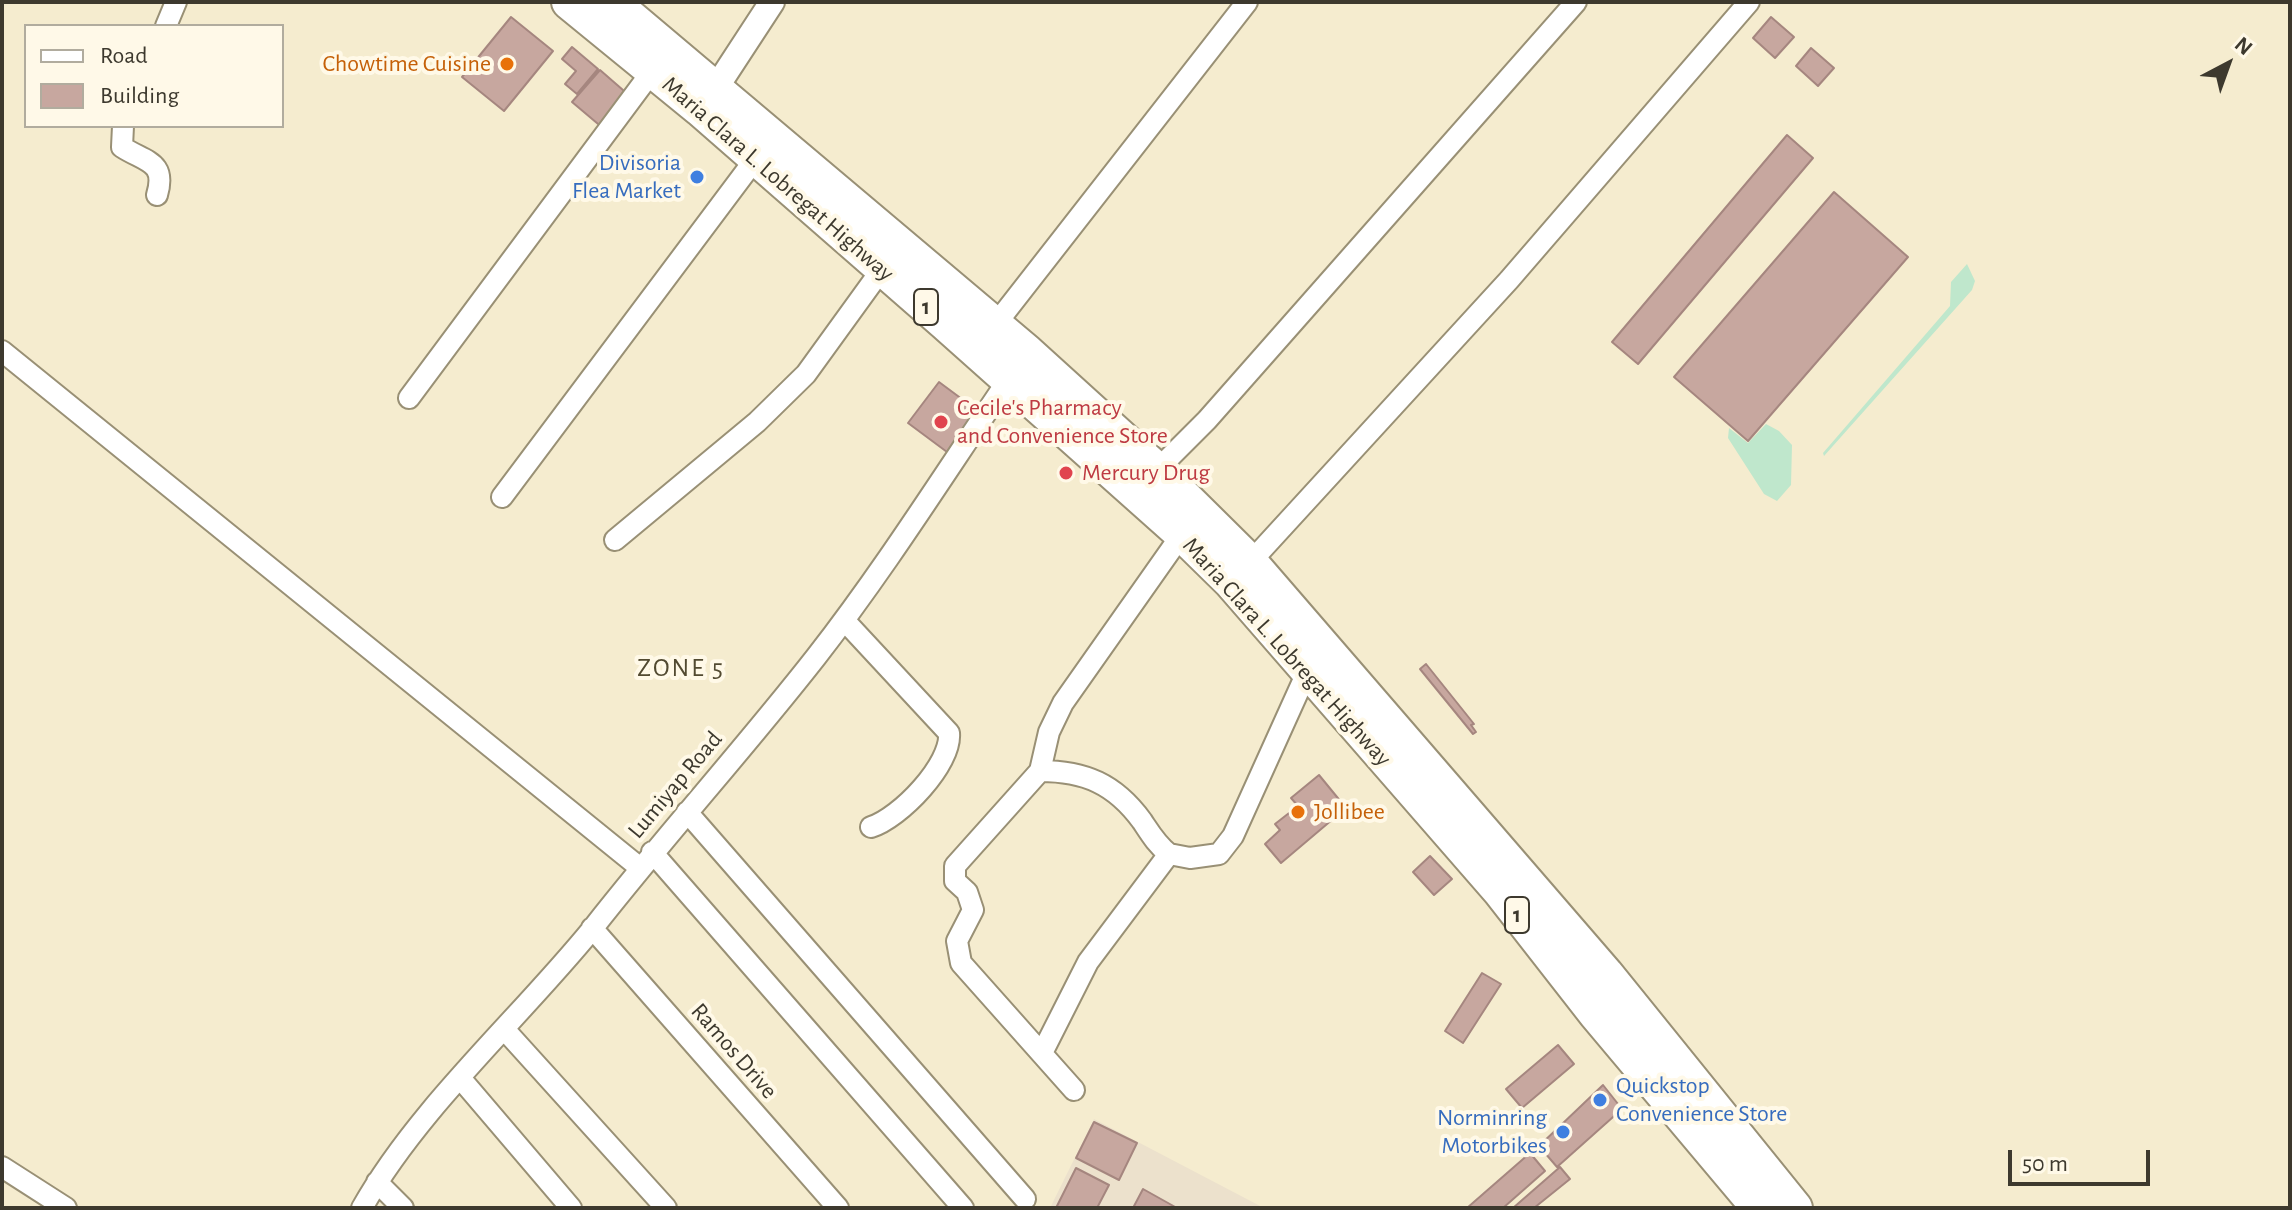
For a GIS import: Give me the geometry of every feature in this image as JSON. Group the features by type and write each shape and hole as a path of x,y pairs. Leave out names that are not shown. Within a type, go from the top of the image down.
{"highway":[{"name":"Maria Clara L. Lobregat Highway","path":"569,2 653,70 709,99 995,325 1018,366 1182,534 1240,572 1308,670 1500,891 1605,1024 1759,1208"},
{"name":"Maria Clara L. Lobregat Highway","path":"612,2 709,99 756,158 882,269 1157,470 1240,572 1606,974 1794,1207"}],"street":[{"path":"167,24 176,2"},
{"path":"709,99 772,2"},
{"path":"995,325 1247,2"},
{"path":"1157,470 1207,420 1576,2"},
{"path":"1240,572 1509,280 1749,2"},
{"path":"409,398 653,70"},
{"path":"123,128 122,147 157,169 161,180 157,195"},
{"path":"502,497 756,158"},
{"path":"615,540 757,422 806,374 882,269"},
{"path":"2,351 645,860 963,1208"},
{"name":"Lumiyap Road","path":"362,1208 377,1182 461,1079 592,928 844,620 1018,366"},
{"path":"1074,1090 961,963 957,941 973,910 967,892 953,874 961,856 1040,771 1049,732 1063,703 1182,534"},
{"path":"844,620 949,733 950,744 945,756 900,813 871,827"},
{"path":"1040,771 1065,772 1102,782 1123,797 1169,854 1210,857 1226,848 1308,670"},
{"path":"687,812 1025,1199"},
{"path":"1042,1053 1088,962 1169,854"},
{"name":"Ramos Drive","path":"592,928 838,1208"},
{"path":"504,1029 666,1208"},
{"path":"461,1079 571,1208"},
{"path":"2,1167 66,1208"},
{"path":"377,1182 403,1208"}],"shaded area":[{"path":"1094,1119 1264,1208 1050,1208"}],"green space":[{"path":"1967,264 1975,281 1972,290 1824,456 1823,453 1950,306 1951,282"},
{"path":"1766,424 1779,431 1792,445 1791,485 1777,501 1764,494 1728,438 1729,428 1748,443"}],"building":[{"name":"Chowtime Cuisine","path":"511,17 553,51 504,111 462,77"},
{"path":"1771,17 1794,37 1775,58 1753,38"},
{"path":"572,47 598,69 577,94 565,84 576,71 562,59"},
{"path":"1811,48 1834,68 1818,86 1796,66"},
{"path":"600,70 631,97 604,129 572,102"},
{"path":"1787,135 1813,158 1638,364 1612,342"},
{"path":"1834,192 1908,257 1748,441 1674,377"},
{"path":"939,382 978,411 947,452 908,423"},
{"path":"1426,664 1474,724 1471,725 1476,732 1473,734 1420,669"},
{"path":"1319,775 1346,808 1281,863 1265,844 1280,830 1275,824 1298,806 1291,798"},
{"path":"1430,856 1452,879 1434,895 1413,872"},
{"path":"1482,973 1501,984 1463,1043 1445,1031"},
{"path":"1558,1045 1574,1064 1522,1108 1506,1089"},
{"path":"1603,1085 1622,1109 1557,1167 1539,1146"},
{"path":"1094,1122 1137,1143 1119,1180 1076,1158"},
{"path":"1530,1153 1545,1171 1503,1208 1467,1208"},
{"path":"1560,1167 1570,1179 1534,1208 1513,1208"},
{"path":"1076,1168 1109,1185 1097,1208 1056,1208"},
{"path":"1143,1189 1177,1208 1133,1208"}],"place":[{"name":"Chowtime Cuisine","path":"507,64"},
{"name":"Divisoria Flea Market","path":"697,177"},
{"name":"Cecile's Pharmacy and Convenience Store","path":"941,422"},
{"name":"Mercury Drug","path":"1066,473"},
{"name":"Jollibee","path":"1298,812"},
{"name":"Quickstop Convenience Store","path":"1600,1100"},
{"name":"Norminring Motorbikes","path":"1563,1132"}],"district":[{"name":"ZONE 5","path":"681,668"}]}
